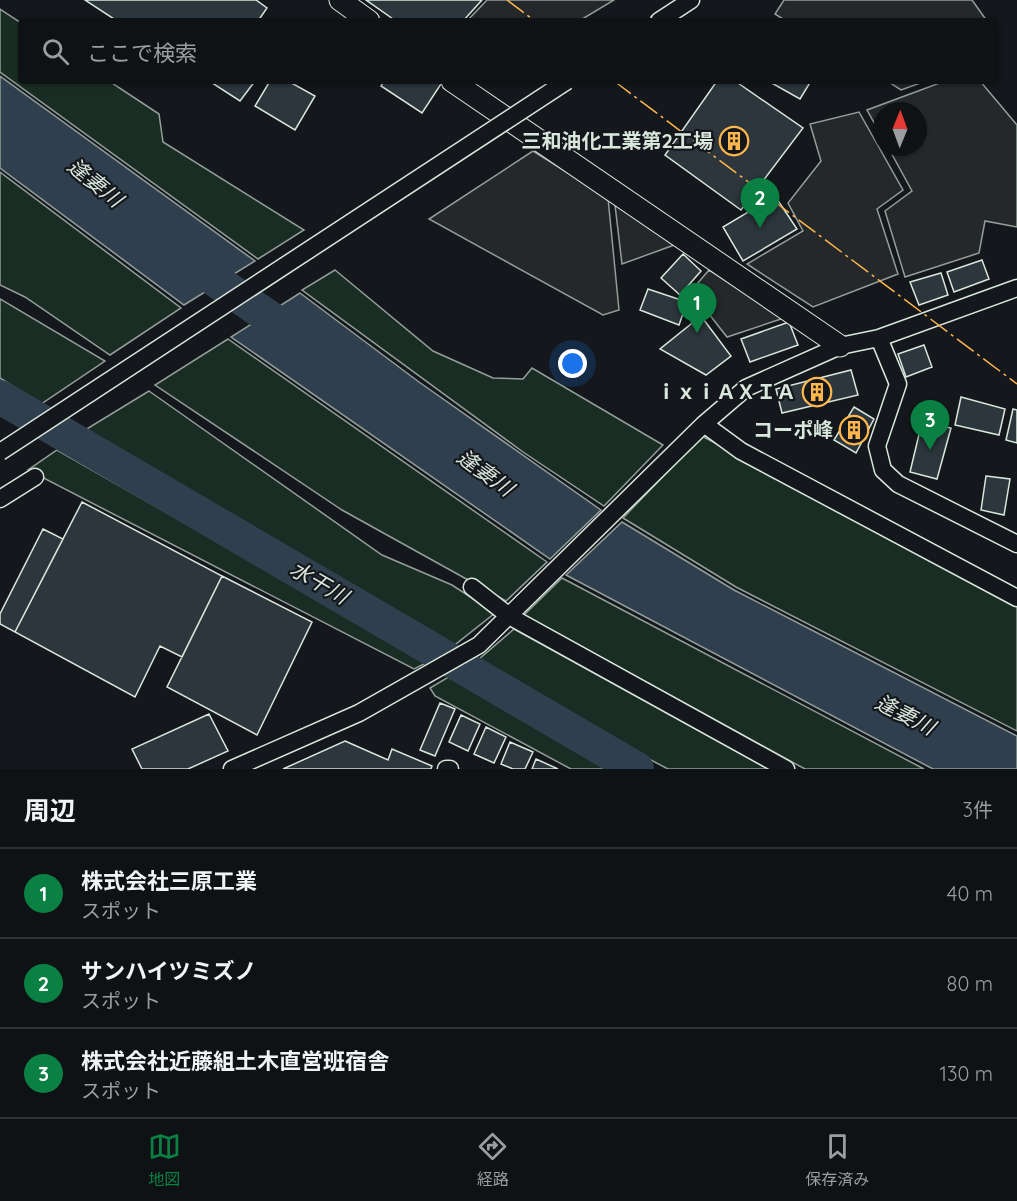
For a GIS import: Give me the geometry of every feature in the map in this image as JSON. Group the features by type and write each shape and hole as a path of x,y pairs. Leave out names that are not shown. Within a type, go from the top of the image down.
{"street":[{"path":"340,0 365,18"},
{"path":"664,18 691,0"},
{"path":"456,84 840,346"},
{"path":"0,452 562,84"},
{"path":"232,769 359,713 479,645 704,424 746,388 840,346 879,338 1017,288"},
{"path":"879,338 898,384 877,446 883,470 898,484 1017,544"},
{"path":"704,424 741,451 1017,598"},
{"path":"0,499 35,477"},
{"path":"472,587 509,616 786,769"}],"green space":[{"path":"0,9 18,21 18,84 114,84 159,114 163,142 304,230 258,259 0,72"},
{"path":"0,172 181,308 110,355 25,297 0,285"},
{"path":"335,270 433,351 493,378 523,379 532,368 663,445 604,506 523,452 302,290"},
{"path":"0,299 105,361 41,404 0,378"},
{"path":"228,339 547,562 506,601 342,510 155,385"},
{"path":"149,391 382,555 452,585 495,613 452,647 85,430"},
{"path":"702,436 1017,606 1017,731 736,587 623,518"},
{"path":"57,450 428,662 414,669 28,470"},
{"path":"562,578 924,769 805,769 524,615"},
{"path":"514,629 768,769 668,769 632,750 478,660"},
{"path":"450,676 613,769 571,769 435,696 430,688"}],"shaded area":[{"path":"487,0 614,0 584,18 470,18"},
{"path":"784,0 972,0 985,18 781,18 775,14"},
{"path":"892,84 918,84 901,90"},
{"path":"937,84 983,84 1017,125 1017,227 985,221 979,253 905,277 885,211 912,191 893,156 927,156 927,102 889,102"},
{"path":"873,108 873,121 867,110"},
{"path":"859,112 873,137 873,156 884,156 903,190 877,209 898,274 813,307 747,264 803,231 788,203 821,161 810,124"},
{"path":"533,151 608,198 619,310 603,315 429,219"},
{"path":"615,205 677,244 622,264"},
{"path":"709,270 784,318 727,337 691,291"}],"water":[{"path":"0,76 255,261 184,305 0,168"},
{"path":"300,293 419,382 601,510 550,559 231,337"},
{"path":"622,522 734,590 1017,736 1017,769 933,769 566,575"}],"building":[{"path":"85,0 256,0 267,8 260,18 112,18"},
{"path":"366,0 482,0 466,18 392,18"},
{"path":"214,84 253,84 240,101"},
{"path":"268,84 293,84 315,96 295,130 255,106"},
{"path":"382,84 441,84 422,113 381,86"},
{"name":"三和油化工業第2工場","path":"715,84 739,84 803,128 741,210 665,155"},
{"path":"773,84 809,84 800,99"},
{"path":"775,196 797,229 743,261 723,227"},
{"path":"683,254 701,271 680,295 661,278"},
{"path":"982,260 989,279 954,292 947,272"},
{"path":"941,273 948,295 919,305 910,282"},
{"path":"648,289 687,302 679,325 640,310"},
{"path":"701,316 731,356 706,375 660,349"},
{"path":"789,322 798,345 750,362 741,339"},
{"path":"924,345 932,367 906,377 898,354"},
{"name":"ｉｘｉＡＸＩＡ","path":"851,370 858,395 782,413 776,389"},
{"path":"961,397 1005,409 999,435 955,425"},
{"name":"コーポ峰","path":"854,407 874,419 856,453 834,440"},
{"path":"1013,409 1017,410 1017,443 1006,440"},
{"path":"922,422 951,428 937,479 910,472"},
{"path":"986,476 1010,479 1004,515 981,510"},
{"path":"82,502 222,576 182,657 160,646 135,697 15,632"},
{"path":"43,529 63,539 15,632 0,624 0,614"},
{"path":"222,576 312,622 257,735 167,687"},
{"path":"440,703 455,709 435,756 420,750"},
{"path":"209,714 228,751 188,769 142,769 132,749"},
{"path":"461,715 480,724 468,751 449,742"},
{"path":"486,727 506,737 494,763 474,754"},
{"path":"345,741 388,760 392,749 432,766 431,769 283,769"},
{"path":"510,742 533,752 525,769 513,769 501,764"},
{"path":"536,759 558,769 532,769"}],"waterway":[{"name":"逢妻川","path":"183,254 218,282 305,342"},
{"name":"水干川","path":"0,397 637,769"}],"power":[{"path":"507,0 531,18"},
{"path":"618,84 1017,384"}],"place":[{"name":"三和油化工業第2工場","path":"734,141"},
{"name":"サンハイツミズノ","path":"760,228"},
{"name":"株式会社三原工業","path":"697,333"},
{"name":"ｉｘｉＡＸＩＡ","path":"817,392"},
{"name":"コーポ峰","path":"854,430"},
{"name":"株式会社近藤組土木直営班宿舎","path":"930,450"}]}
